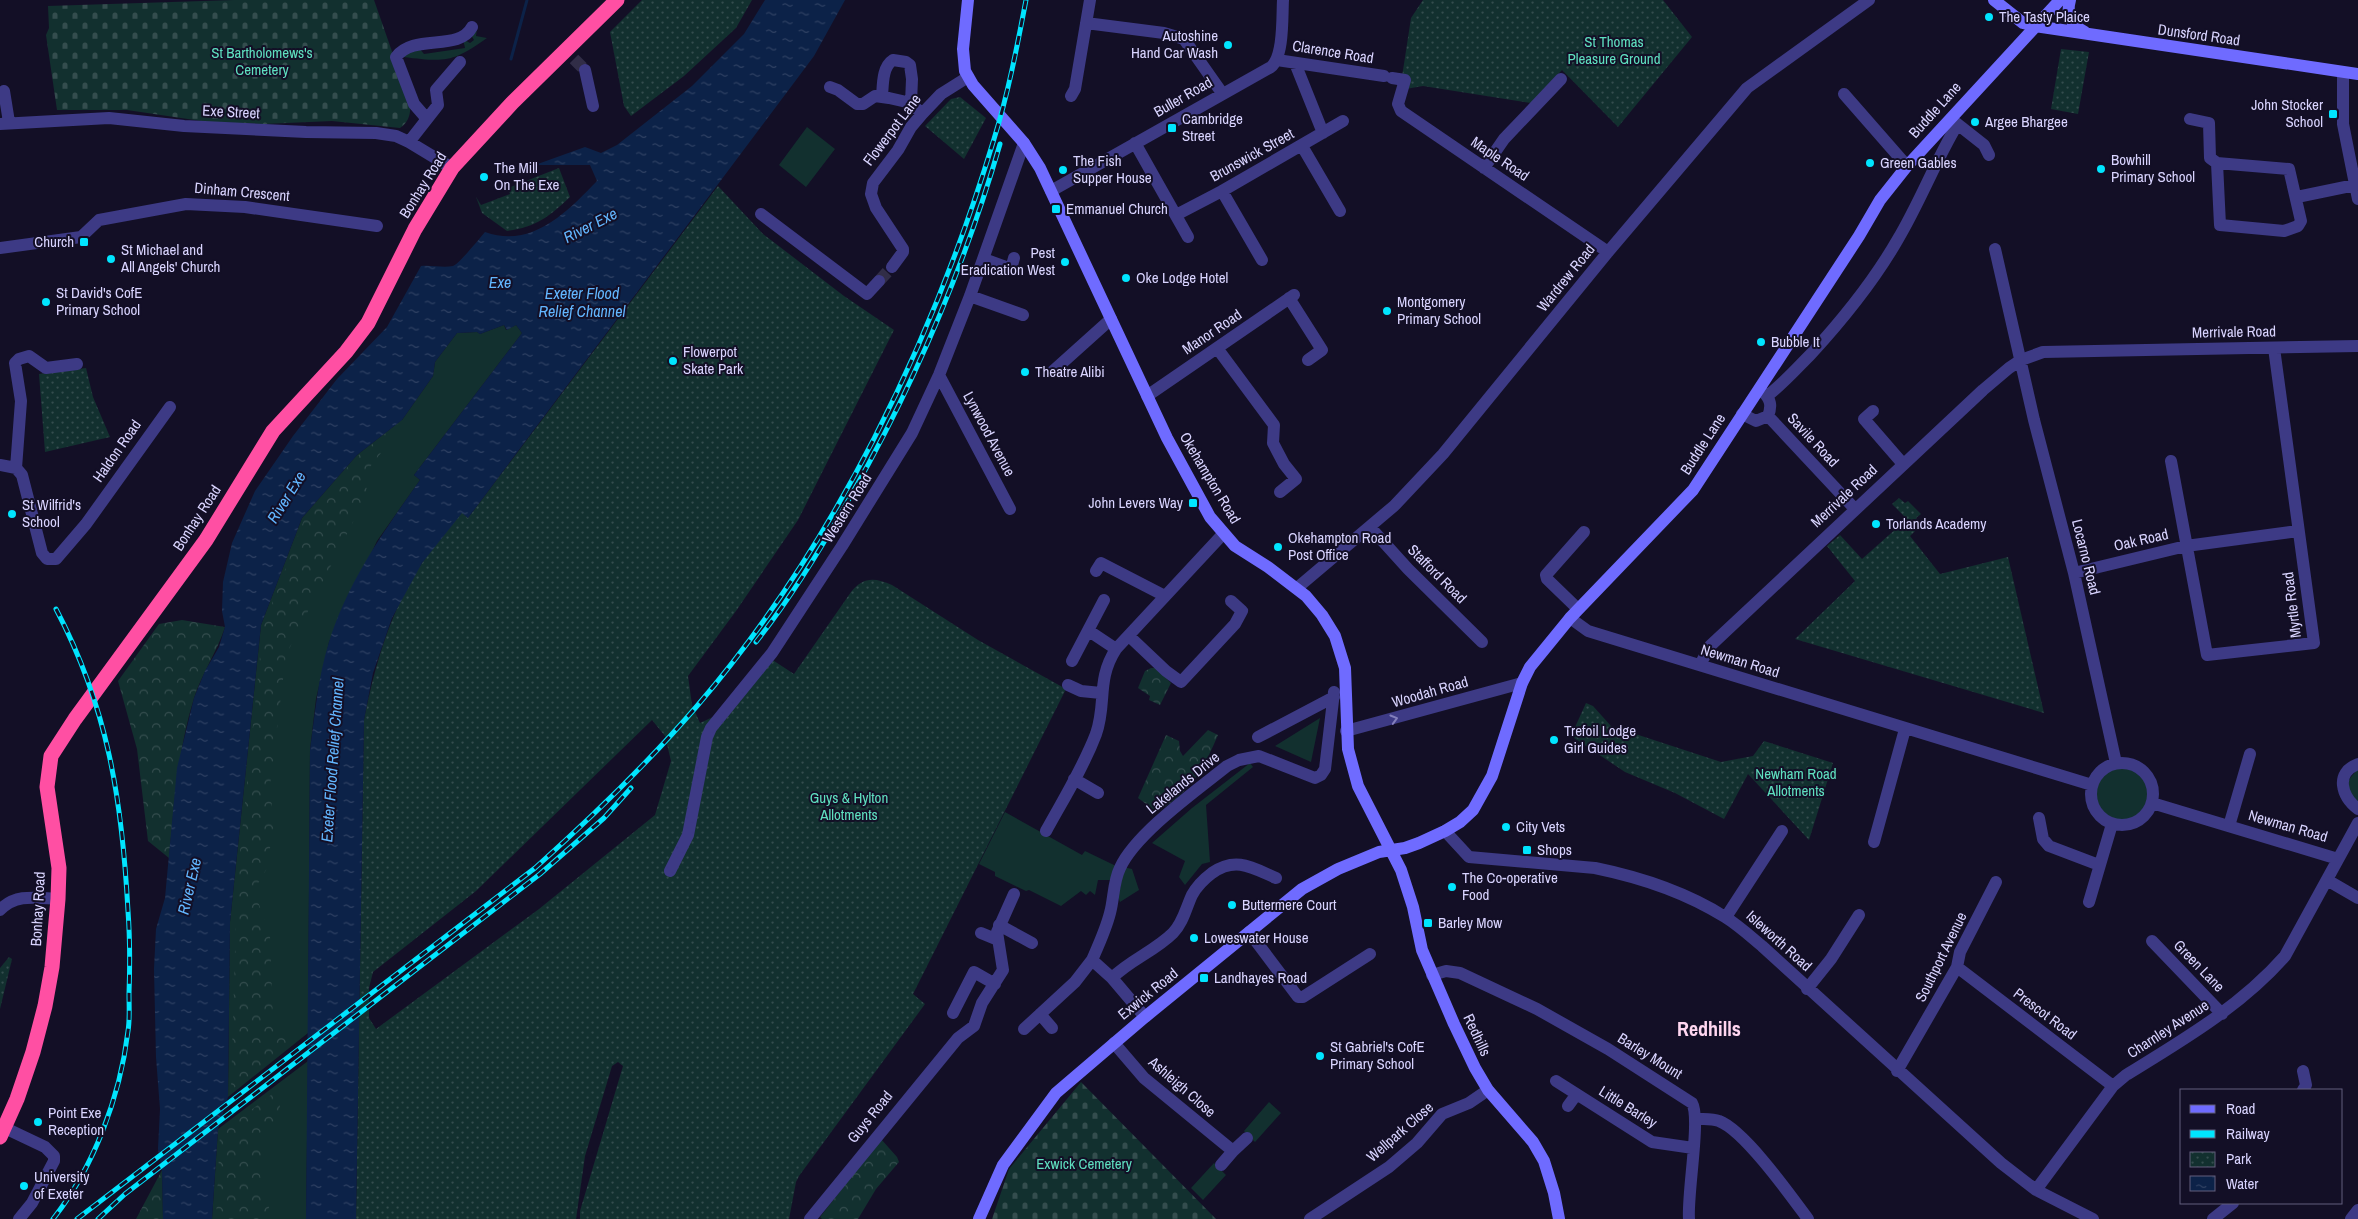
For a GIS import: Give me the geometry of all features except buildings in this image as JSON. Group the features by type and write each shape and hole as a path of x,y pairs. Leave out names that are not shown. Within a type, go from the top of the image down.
{"highway":[{"name":"Bonhay Road","path":"3,1133 33,1052 45,1006 52,967 59,868 47,787 51,756 206,540 274,431 340,359 368,324 415,229 452,168 570,54 617,0"}],"street":[{"path":"968,0 963,65 968,77"},
{"path":"1071,96 1075,89 1090,0"},
{"path":"1277,60 1284,0"},
{"name":"Wardrew Road","path":"1297,588 1370,527 1407,493 1443,454 1608,252 1747,88 1869,0"},
{"name":"Dunsford Road","path":"1994,0 2022,23 2035,26 2358,74"},
{"name":"Buddle Lane","path":"1763,392 1880,200 1907,166 1953,121 2035,26 2060,0"},
{"path":"2070,0 2068,9 2071,20 2076,28 2091,34"},
{"path":"1086,23 1164,33 1184,39 1222,93"},
{"path":"426,119 414,104 396,57 407,46 463,37 472,27"},
{"path":"882,97 888,63 893,60 906,62 910,64 912,79 911,103"},
{"name":"Clarence Road","path":"1277,60 1405,80"},
{"name":"Buller Road","path":"1051,191 1271,66 1277,60"},
{"path":"409,142 438,105 436,90 460,62"},
{"path":"1295,63 1324,133"},
{"path":"585,70 593,106"},
{"path":"2343,73 2343,124 2358,199"},
{"name":"Okehampton Road","path":"968,77 991,107 1024,143 1051,191 1147,396 1201,501 1223,534 1235,546 1297,588 1322,615 1340,647 1346,683 1346,731 1351,765 1358,786 1390,850"},
{"name":"Flowerpot Lane","path":"892,266 903,252 902,244 878,214 872,199 872,190 876,178 922,114 941,94 968,77"},
{"path":"1484,168 1504,139 1561,78"},
{"name":"Maple Road","path":"1405,80 1398,108 1608,252"},
{"path":"830,87 838,90 857,104 863,104 873,97 882,97 911,103 922,114"},
{"path":"4,90 5,123"},
{"path":"1844,94 1907,166"},
{"name":"Exe Street","path":"5,123 109,118 182,126 306,132 376,133 396,136 452,168"},
{"path":"2190,119 2209,123 2210,158 2217,163 2289,169 2301,220 2298,226 2292,230 2220,225 2217,163"},
{"name":"Brunswick Street","path":"1176,215 1302,146 1343,121"},
{"path":"1953,121 1984,145 1989,155"},
{"name":"Buddle Lane","path":"1390,850 1405,848 1445,831 1470,813 1487,788 1522,683 1534,661 1574,614 1686,499 1705,474 1742,414 1763,392 1805,360 1843,319 1882,266 1917,205 1953,121"},
{"name":"Western Road","path":"670,871 688,834 707,737 711,728 772,653 842,546 912,433 939,375 970,296 1024,143"},
{"path":"1135,143 1188,236"},
{"path":"1302,146 1340,211"},
{"path":"2297,197 2355,185"},
{"path":"1222,191 1262,260"},
{"name":"Dinham Crescent","path":"0,248 81,237 100,220 186,204 244,207 377,226"},
{"path":"761,214 777,220 867,294 879,281"},
{"path":"1995,249 2021,360"},
{"path":"984,259 1011,269 1014,258"},
{"path":"970,296 1023,315"},
{"name":"Manor Road","path":"1147,396 1291,297 1322,350 1308,360"},
{"path":"1052,372 1111,319"},
{"name":"Merrivale Road","path":"1700,665 1710,646 1903,464 1990,384 2021,360 2043,352 2358,346"},
{"path":"1217,348 1274,425 1273,443 1284,464 1296,479 1280,492"},
{"name":"Myrtle Road","path":"2186,546 2207,656 2314,643 2274,348"},
{"path":"0,465 16,468 21,401 15,363 19,359 29,356 46,368 77,364"},
{"name":"Locarno Road","path":"2021,360 2074,573 2116,763"},
{"name":"Lynwood Avenue","path":"939,375 1010,509"},
{"name":"Savile Road","path":"1742,414 1756,422 1768,416 1771,406 1763,392"},
{"name":"Haldon Road","path":"16,468 24,479 42,553 47,559 56,559 86,524 170,407"},
{"path":"1873,411 1864,420 1903,464"},
{"name":"Savile Road","path":"1768,416 1855,509"},
{"name":"Oak Road","path":"2171,461 2186,546"},
{"name":"Stafford Road","path":"1370,527 1408,569 1482,642"},
{"name":"Oak Road","path":"2074,573 2186,546 2298,530"},
{"name":"Newman Road","path":"1584,532 1546,575 1547,579 1588,631 2092,785"},
{"path":"1046,831 1098,729 1102,714 1101,693 1107,666 1116,649 1223,534"},
{"path":"1096,571 1101,563 1165,596"},
{"path":"1072,661 1104,600"},
{"path":"1129,636 1181,682 1235,624 1242,612 1231,601"},
{"path":"1088,631 1116,649"},
{"name":"Woodah Road","path":"1346,731 1522,683"},
{"path":"1068,685 1081,691 1101,693"},
{"name":"Lakelands Drive","path":"1024,1029 1075,982 1092,960 1110,913 1118,871 1138,841 1221,770 1239,760 1259,756 1315,778 1318,777 1325,769 1334,695 1258,737"},
{"path":"1874,842 1905,728"},
{"name":"Newman Road","path":"2229,826 2250,754"},
{"path":"2116,763 2134,765 2148,777 2153,794 2152,803 2148,812 2132,824 2112,824 2100,817 2093,806 2092,785 2101,771 2116,763"},
{"path":"2358,764 2347,771 2343,784 2346,798 2358,809"},
{"path":"1074,779 1098,794"},
{"name":"Newman Road","path":"2152,803 2338,859"},
{"path":"2039,818 2043,839 2049,846 2100,866"},
{"name":"Charnley Avenue","path":"2036,1190 2113,1086 2126,1075 2222,1014 2258,984 2285,956 2358,823"},
{"path":"2089,902 2112,824"},
{"name":"Isleworth Road","path":"1445,831 1469,857 1595,868 1613,872 1680,895 1726,917 1762,946 1897,1071 2001,1163 2036,1190 2093,1219"},
{"path":"1726,917 1782,831"},
{"name":"Exwick Road","path":"979,1219 1003,1165 1022,1136 1056,1093 1287,900 1317,880 1353,863 1390,850"},
{"name":"Redhills","path":"1390,850 1404,879 1422,950 1474,1068 1488,1090 1533,1142 1544,1160 1554,1193 1559,1219"},
{"path":"1112,978 1125,965 1165,940 1175,931 1199,884 1216,870 1233,863 1251,860 1276,878"},
{"path":"2327,880 2358,898"},
{"name":"Southport Avenue","path":"1897,1071 1957,967 1960,952 1996,882"},
{"path":"1014,894 999,926 1032,943"},
{"path":"0,910 7,903 18,898 58,898"},
{"path":"1808,989 1859,915"},
{"name":"Guys Road","path":"810,1219 958,1038 974,1026 980,1007 1003,970 1001,947 998,940 999,926"},
{"path":"1249,932 1298,997 1303,997 1370,954"},
{"path":"981,933 998,940"},
{"name":"Green Lane","path":"2152,941 2222,1014"},
{"path":"1092,960 1112,978 1145,1017"},
{"name":"Prescot Road","path":"1957,967 2113,1086"},
{"name":"Barley Mount","path":"1432,975 1446,971 1460,974 1537,1009 1681,1094 1692,1103 1696,1119"},
{"path":"953,1013 974,972 995,984"},
{"path":"1040,1014 1052,1028"},
{"name":"Ashleigh Close","path":"1114,1043 1147,1081 1233,1151"},
{"path":"2303,1071 2309,1088"},
{"name":"Little Barley","path":"1556,1081 1652,1142 1693,1148"},
{"name":"Wellpark Close","path":"1310,1219 1389,1167 1417,1143 1442,1114 1469,1103 1488,1090"},
{"name":"Little Barley","path":"1568,1106 1576,1095"},
{"path":"1689,1219 1688,1199 1696,1119 1720,1121 1736,1133 1766,1164 1808,1219"},
{"path":"3,1133 45,1147 54,1156 54,1162 32,1203 19,1219"},
{"path":"1221,1165 1247,1138"},
{"path":"2213,1219 2232,1204"},
{"path":"2351,1219 2358,1211"}],"green space":[{"name":"St Bartholomews's Cemetery","path":"234,0 374,0 410,103 410,114 406,123 400,128 332,121 264,124 208,122 127,110 57,110 46,35 49,28 48,6"},
{"path":"642,0 752,0 736,28 684,76 631,116 624,106 610,32"},
{"name":"St Thomas Pleasure Ground","path":"1423,0 1663,0 1692,37 1618,127 1562,70 1531,103 1423,86 1400,90 1411,18"},
{"path":"477,29 476,36 487,38 456,56 439,60 403,57 405,54 420,49 424,54 465,48 463,39 470,43 474,40 471,35"},
{"path":"2061,49 2089,52 2078,114 2051,109"},
{"path":"960,97 986,118 964,159 925,126 951,99"},
{"path":"807,127 835,149 806,187 779,165"},
{"path":"559,168 570,197 542,220 526,227 507,231 482,213 476,197 481,205 510,194 508,188"},
{"name":"Guys & Hylton Allotments","path":"718,186 763,234 844,296 894,330 798,520 736,611 688,676 692,705 700,723 717,715 771,659 794,674 851,592 860,583 869,580 892,585 978,640 1066,689 913,994 925,1004 799,1176 796,1182 789,1219 580,1219 580,1211 623,1066 618,1062 612,1066 585,1156 576,1219 356,1219 364,720 373,679 385,639 401,600 431,550 462,512 468,518","holes":["652,720 665,736 671,761 655,815 539,909 376,1029 369,1018 369,988 373,972 476,891"]},
{"path":"504,325 506,330 516,325 522,333 414,475 420,480 377,541 329,642 316,699 310,750 308,1033 228,1097 230,922 261,625 302,518 357,455 402,420 433,376 435,362 457,333 477,332 480,334"},
{"path":"86,368 93,397 110,437 45,452 39,374"},
{"path":"402,420 403,425 362,477 368,492 286,655 270,786 274,826 266,870 254,890 270,936 273,1020 291,1045 231,1090 237,881 263,627 304,520 355,458"},
{"path":"1899,498 1905,503 1908,501 1921,514 1916,518 1922,524 1910,536 1940,574 2008,557 2044,713 1795,639 1855,581 1827,546 1840,535 1862,559 1907,519 1892,504"},
{"path":"182,620 225,627 197,689 184,737 177,777 169,858 148,841 137,749 118,681 159,624"},
{"path":"1156,668 1171,683 1160,705 1149,700 1150,696 1138,688 1145,671"},
{"name":"Newham Road Allotments","path":"1586,703 1593,706 1611,726 1721,762 1753,756 1764,741 1833,763 1809,840 1748,774 1724,819 1675,793 1625,772 1571,736"},
{"path":"1320,718 1311,762 1275,746"},
{"path":"1208,730 1218,735 1201,770 1188,788 1157,812 1138,798 1166,735 1179,741 1180,751 1183,756"},
{"path":"1250,763 1253,767 1206,805 1210,862 1202,864 1185,885 1179,877 1185,861 1152,843 1192,808"},
{"path":"2117,768 2127,768 2136,772 2144,780 2148,794 2144,808 2136,816 2127,820 2117,820 2108,816 2100,808 2096,799 2096,789 2100,780 2108,772"},
{"path":"2358,769 2358,801 2354,801 2348,784"},
{"path":"1005,812 1082,855 1085,851 1114,865 1132,869 1139,890 1120,902 1118,897 1121,884 1111,880 1098,880 1095,895 1090,891 1086,895 1081,891 1061,906 995,876 995,872 979,864"},
{"path":"9,957 12,959 0,1009 0,968"},
{"path":"308,1061 306,1219 212,1219 218,1129"},
{"name":"Exwick Cemetery","path":"1081,1082 1216,1219 992,1219 1009,1169"},
{"path":"283,1086 278,1119 257,1135 263,1144 259,1172 269,1207 267,1219 216,1219 220,1133"},
{"path":"1269,1102 1281,1113 1255,1142 1244,1131"},
{"path":"881,1139 897,1157 899,1162 876,1189 858,1219 822,1219 820,1217"},
{"path":"1214,1163 1226,1175 1203,1200 1191,1188"},
{"path":"162,1170 163,1219 136,1219"}],"water":[{"path":"765,0 845,0 814,56 468,518 462,513 422,563 392,618 373,673 364,720 356,1219 306,1219 310,750 319,682 325,655 337,620 346,598 368,557 420,480 414,475 522,333 516,325 507,330 504,325 480,334 477,332 457,333 435,362 433,376 402,420 357,455 302,518 261,625 230,922 228,1097 218,1129 212,1219 163,1219 162,1170 158,1149 160,1109 156,1057 154,969 156,929 165,898 177,768 194,698 205,671 219,647 225,627 222,611 223,582 232,543 255,491 293,436 337,379 387,327 421,266 453,266 485,232 502,236 518,236 533,232 561,215 597,181 590,165 535,165 585,147 601,153 617,145 692,86 744,34"}],"waterway":[{"path":"511,59 527,0"}],"tunnel":[{"path":"574,59 585,70"},
{"path":"879,281 892,267"}],"railway":[{"path":"77,1219 535,868 598,810 659,749 697,706 747,644 793,578 836,509 910,365 969,215 994,139 1008,88 1026,0"},
{"path":"756,642 783,606 819,550 853,492 897,408 937,322 971,234 1000,144"},
{"path":"53,1219 81,1177 93,1154 112,1106 119,1081 129,1026 130,963 129,921 122,831 109,756 88,682 74,646 56,609"},
{"path":"98,1219 125,1194 540,874 604,818 631,788"}],"place":[{"name":"The Tasty Plaice","path":"1989,17"},
{"name":"Autoshine Hand Car Wash","path":"1228,45"},
{"name":"John Stocker School","path":"2333,114"},
{"name":"Argee Bhargee","path":"1975,122"},
{"name":"Cambridge Street","path":"1172,128"},
{"name":"Green Gables","path":"1870,163"},
{"name":"Bowhill Primary School","path":"2101,169"},
{"name":"The Fish Supper House","path":"1063,170"},
{"name":"The Mill On The Exe","path":"484,177"},
{"name":"Emmanuel Church","path":"1056,209"},
{"name":"Church","path":"84,242"},
{"name":"St Michael and All Angels' Church","path":"111,259"},
{"name":"Pest Eradication West","path":"1065,262"},
{"name":"Oke Lodge Hotel","path":"1126,278"},
{"name":"St David's CofE Primary School","path":"46,302"},
{"name":"Montgomery Primary School","path":"1387,311"},
{"name":"Bubble It","path":"1761,342"},
{"name":"Flowerpot Skate Park","path":"673,361"},
{"name":"Theatre Alibi","path":"1025,372"},
{"name":"John Levers Way","path":"1193,503"},
{"name":"St Wilfrid's School","path":"12,514"},
{"name":"Torlands Academy","path":"1876,524"},
{"name":"Okehampton Road Post Office","path":"1278,547"},
{"name":"Trefoil Lodge Girl Guides","path":"1554,740"},
{"name":"City Vets","path":"1506,827"},
{"name":"Shops","path":"1527,850"},
{"name":"The Co-operative Food","path":"1452,887"},
{"name":"Buttermere Court","path":"1232,905"},
{"name":"Barley Mow","path":"1428,923"},
{"name":"Loweswater House","path":"1194,938"},
{"name":"Landhayes Road","path":"1204,978"},
{"name":"St Gabriel's CofE Primary School","path":"1320,1056"},
{"name":"Point Exe Reception","path":"38,1122"},
{"name":"University of Exeter","path":"24,1186"}],"district":[{"name":"Redhills","path":"1709,1029"}],"water label":[{"name":"River Exe","path":"590,225"},
{"name":"Exe","path":"500,282"},
{"name":"Exeter Flood Relief Channel","path":"582,302"},
{"name":"River Exe","path":"286,497"},
{"name":"Exeter Flood Relief Channel","path":"332,760"},
{"name":"River Exe","path":"189,886"}]}
